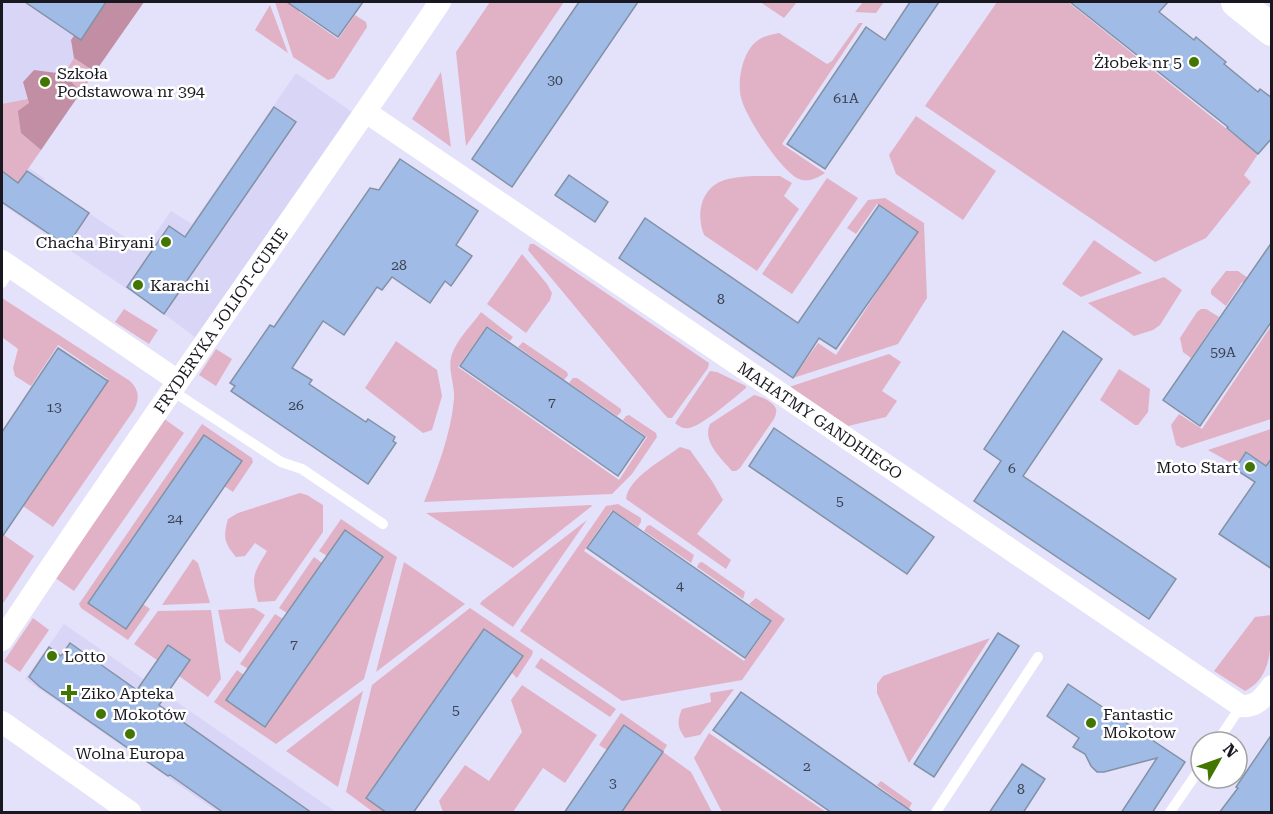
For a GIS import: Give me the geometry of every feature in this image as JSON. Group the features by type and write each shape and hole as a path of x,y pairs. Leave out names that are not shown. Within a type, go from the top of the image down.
{"street":[{"name":"FRYDERYKA JOLIOT-CURIE","path":"2,640 440,2"},
{"path":"1237,2 1272,30"},
{"name":"MAHATMY GANDHIEGO","path":"366,112 1241,706"},
{"path":"5,271 175,386"},
{"path":"1241,706 1255,704 1272,686"},
{"path":"2,722 130,813"}],"lane":[{"path":"175,386 281,462 302,469 384,524"},
{"path":"936,813 1038,657"},
{"path":"1225,730 1241,706"},
{"path":"1170,813 1189,784"}],"shaded area":[{"path":"2,2 144,2 29,168 45,179 44,183 144,250 171,211 192,224 296,73 362,119 203,343 3,205 18,183 2,171"},
{"path":"97,2 144,2 95,72 74,58 71,40"},
{"path":"275,2 305,2 299,12 338,39 355,15 366,22 367,27 334,78 328,80 293,57"},
{"path":"490,2 564,2 466,146 456,52"},
{"path":"760,2 797,2 784,18"},
{"path":"863,2 884,2 876,13 855,12"},
{"path":"997,2 1068,2 1258,154 1244,175 1251,182 1206,238 1155,262 925,106"},
{"path":"270,5 288,53 255,30"},
{"path":"859,23 863,23 782,144 825,173 810,180 799,179 775,156 745,109 740,94 740,77 744,60 757,41 779,33 827,64 832,61"},
{"path":"74,58 95,72 81,92 64,74"},
{"path":"34,70 64,74 81,92 41,150 21,133 18,111 29,103 23,82"},
{"path":"441,72 451,147 412,119"},
{"path":"28,99 21,133 41,150 18,183 2,171 2,104"},
{"path":"916,116 996,171 963,220 896,174 889,155"},
{"path":"780,176 792,183 784,196 799,209 757,271 704,235 701,226 701,209 707,193 719,182 741,177"},
{"path":"827,178 858,198 792,294 762,274"},
{"path":"885,198 924,223 927,298 898,344 793,378 818,343 836,355 916,232 877,204 856,234 847,228 868,200"},
{"path":"1094,240 1142,273 1081,297 1062,284"},
{"path":"530,244 534,244 709,363 708,368 672,418 664,414 528,250"},
{"path":"522,254 552,293 550,300 526,333 487,304"},
{"path":"1226,271 1238,271 1271,294 1271,302 1242,282 1226,306 1211,294 1211,290"},
{"path":"1164,277 1182,290 1160,325 1153,330 1134,336 1088,303"},
{"path":"2,298 130,381 138,394 134,410 53,527 23,506 108,379 58,345 31,386 15,376 13,368 18,349 2,337"},
{"path":"124,309 158,330 149,344 115,322"},
{"path":"1201,309 1206,309 1219,317 1191,358 1183,352 1180,338"},
{"path":"481,312 513,337 510,341 487,326 458,367 619,480 647,437 623,420 626,416 629,415 656,433 657,437 632,474 612,494 424,502 443,452 450,425 454,399 450,365 452,354"},
{"path":"1271,326 1271,419 1182,448 1176,445 1171,425 1179,414 1202,429"},
{"path":"396,341 437,370 442,396 432,430 423,433 365,388"},
{"path":"523,342 567,372 568,375 564,380 518,347"},
{"path":"216,349 232,359 216,386 199,375"},
{"path":"889,354 901,362 882,391 897,401 886,417 848,426 789,387"},
{"path":"1119,369 1150,389 1148,412 1138,425 1100,400"},
{"path":"710,371 717,372 746,388 702,422 689,428 680,427 675,423"},
{"path":"573,378 577,378 621,409 621,412 617,416 569,383"},
{"path":"754,395 773,404 776,414 740,468 732,471 711,443 708,431 710,424"},
{"path":"163,418 184,433 74,591 54,577"},
{"path":"202,424 252,458 253,462 233,492 224,486 241,461 204,435 88,602 126,629 143,604 150,609 128,640 81,608 79,604"},
{"path":"1271,429 1271,470 1246,451 1239,462 1236,460 1233,464 1208,450"},
{"path":"680,447 690,450 723,500 697,534 731,560 726,569 626,499 628,491 640,476"},
{"path":"300,493 323,505 323,532 275,601 258,602 254,580 267,551 255,543 245,556 236,557 226,540 225,531 228,519 238,513"},
{"path":"618,504 641,518 638,527 612,510 584,551 744,661 772,621 749,604 756,598 785,619 742,680 622,701 520,631 606,506"},
{"path":"591,505 513,568 426,513"},
{"path":"341,519 397,557 364,679 276,744 214,702 237,670 244,675 226,700 265,727 383,558 345,531 327,556 319,551"},
{"path":"587,520 513,627 480,604 482,601"},
{"path":"650,525 694,555 691,563 644,531"},
{"path":"4,535 34,556 2,605 2,538"},
{"path":"314,557 322,563 287,613 279,608"},
{"path":"193,559 198,563 210,603 162,605"},
{"path":"404,562 465,604 376,672"},
{"path":"702,562 745,592 743,599 697,567"},
{"path":"254,608 265,615 240,653 225,642 218,610"},
{"path":"470,608 533,651 532,655 517,678 511,672 523,655 484,629 366,797 387,812 373,812 346,792 372,685"},
{"path":"211,610 221,679 208,697 179,676 190,660 168,645 157,660 134,644 158,611"},
{"path":"275,614 283,619 248,669 240,664"},
{"path":"1271,615 1270,649 1266,669 1261,678 1245,691 1214,671 1255,617"},
{"path":"33,618 49,630 20,672 4,661"},
{"path":"64,624 336,812 218,812 25,679"},
{"path":"990,638 909,763 877,693 877,684 883,676"},
{"path":"541,658 616,709 610,717 535,667"},
{"path":"522,685 597,735 565,783 543,768 513,812 443,812 439,801 465,765 489,781 522,732 511,700"},
{"path":"734,689 700,735 685,738 680,731 679,724 682,709 711,702 710,693"},
{"path":"363,691 338,787 286,751"},
{"path":"621,713 667,745 663,752 691,772 712,812 621,812 607,750 599,745"},
{"path":"709,733 826,812 722,812 694,758"},
{"path":"881,781 912,803 907,812 894,812 900,802 877,785"}],"building":[{"path":"25,2 106,2 81,40"},
{"path":"287,2 363,2 338,37"},
{"path":"579,2 638,2 512,187 472,159"},
{"path":"910,2 939,2 825,169 787,144 866,27 885,40"},
{"path":"1070,2 1168,2 1159,12 1194,40 1196,37 1258,92 1260,89 1272,98 1272,138 1258,154 1228,127"},
{"path":"274,107 296,122 164,314 127,287 169,226 185,237"},
{"path":"400,159 478,211 456,245 472,256 451,286 445,281 430,303 392,277 382,290 377,287 344,335 323,321 292,368 312,380 309,384 366,422 368,419 395,437 393,441 396,443 368,484 231,391 235,386 230,383 270,325 274,327 370,188 379,190"},
{"path":"2,171 18,183 27,171 89,213 67,246 2,202"},
{"path":"569,175 608,202 595,222 555,195"},
{"path":"879,205 918,232 836,349 819,338 793,378 619,258 645,218 798,323"},
{"path":"1272,242 1272,321 1200,426 1163,400"},
{"path":"487,327 645,437 618,476 460,366"},
{"path":"1063,331 1102,359 1023,476 1176,579 1149,619 974,501 1001,461 984,449"},
{"path":"58,348 108,381 2,537 2,432"},
{"path":"774,428 934,537 907,574 749,466"},
{"path":"204,435 242,461 126,629 88,603"},
{"path":"1246,452 1266,466 1272,458 1272,569 1219,534 1255,482 1235,469"},
{"path":"613,511 771,621 745,658 587,548"},
{"path":"345,530 383,557 265,727 226,700"},
{"path":"484,629 523,656 413,813 387,813 366,798"},
{"path":"998,633 1019,646 934,777 914,764"},
{"path":"70,643 137,690 168,645 190,660 159,705 312,813 224,813 40,687 29,677 49,647 61,656"},
{"path":"1068,684 1185,762 1152,813 1121,813 1157,758 1097,772 1085,754 1073,747 1079,738 1047,716"},
{"path":"741,692 914,813 832,813 713,730"},
{"path":"624,725 663,752 621,813 564,813"},
{"path":"1272,734 1272,813 1219,813 1236,790 1249,790 1249,768"},
{"path":"1022,764 1045,779 1023,813 989,813"}],"place":[{"name":"Żłobek nr 5","path":"1194,62"},
{"name":"Szkoła Podstawowa nr 394","path":"45,82"},
{"name":"Chacha Biryani","path":"166,242"},
{"name":"Karachi","path":"138,285"},
{"name":"Moto Start","path":"1250,467"},
{"name":"Lotto","path":"52,656"},
{"name":"Ziko Apteka","path":"69,693"},
{"name":"Mokotów","path":"101,714"},
{"name":"Fantastic Mokotow","path":"1091,723"},
{"name":"Wolna Europa","path":"130,734"}]}
